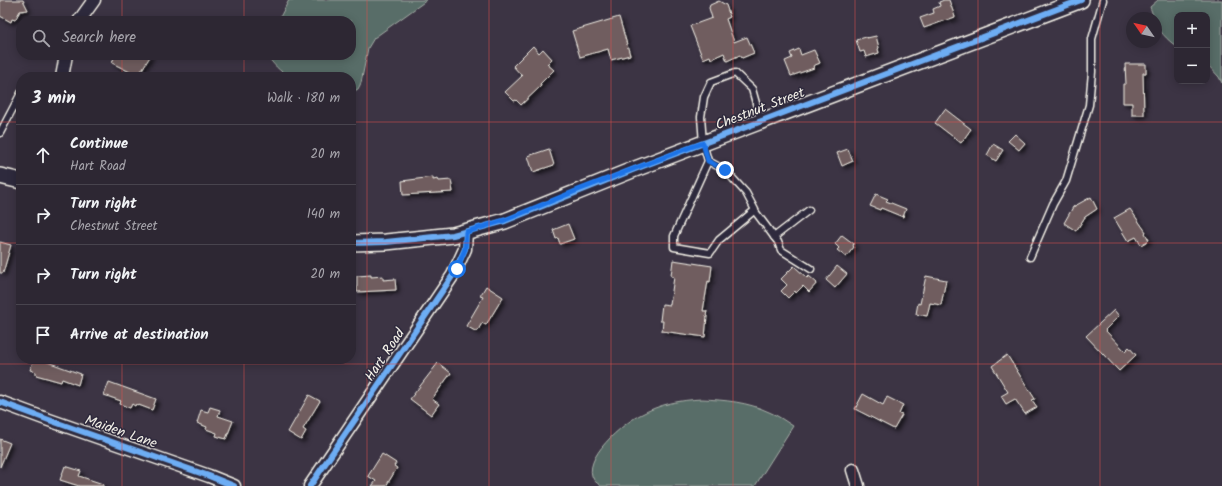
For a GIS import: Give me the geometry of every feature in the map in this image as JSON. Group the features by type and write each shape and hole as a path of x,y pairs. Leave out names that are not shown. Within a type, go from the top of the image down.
{"street":[{"path":"83,16 94,0"},
{"name":"Chestnut Street","path":"356,243 394,241 453,235 505,220 593,185 1081,0"},
{"path":"63,72 65,60"},
{"path":"0,176 16,180"},
{"name":"Hart Road","path":"310,486 453,275 465,249 466,232"},
{"name":"Maiden Lane","path":"0,402 234,486"},
{"path":"853,470 858,486"}],"lane":[{"path":"1030,257 1053,204 1066,181 1089,105 1092,72 1092,39 1103,0"},
{"path":"754,210 719,240 710,253 674,247 674,236 708,161 703,143 701,117 704,96 712,82 735,73 752,89 761,121"},
{"path":"0,133 16,103"},
{"path":"708,161 725,170 746,193 754,210 778,242 782,250 811,269"},
{"path":"774,237 809,210"}],"green space":[{"path":"289,0 427,0 374,38 368,48 361,83 356,90 356,72 282,72 271,60 356,60 356,16 281,16"},
{"path":"1158,0 1222,0 1222,83 1219,77 1210,67 1210,12 1174,12 1174,44 1162,33 1162,12 1152,12 1150,7"},
{"path":"702,399 728,401 753,406 775,415 793,426 755,486 601,486 595,481 591,472 593,462 598,452 615,434 633,419 663,405 686,400"}],"building":[{"path":"0,0 23,0 28,10 20,11 15,20 12,19 11,22 0,16"},
{"path":"949,0 955,17 924,28 920,18 934,13 933,9 940,6 939,2"},
{"path":"719,1 726,5 730,17 726,19 734,42 747,37 754,53 742,58 740,55 727,61 724,53 711,59 710,56 703,59 690,26 712,18 709,8 710,5"},
{"path":"619,17 630,55 611,60 608,49 580,57 572,31"},
{"path":"876,36 879,53 866,57 864,51 860,52 856,40"},
{"path":"533,46 539,53 543,49 552,59 547,64 554,70 540,84 541,86 521,105 516,100 514,101 505,92 522,76 513,66"},
{"path":"799,49 801,55 814,50 820,63 813,66 814,68 791,76 785,61 792,58 790,53"},
{"path":"113,60 148,60 140,72 130,72 112,63"},
{"path":"1125,64 1146,64 1146,73 1143,73 1144,115 1132,115 1132,103 1123,103 1123,84 1126,84"},
{"path":"945,109 971,129 961,143 935,123"},
{"path":"1015,134 1025,143 1019,150 1008,141"},
{"path":"993,144 1003,150 996,161 987,155"},
{"path":"549,149 554,165 533,172 528,156"},
{"path":"848,149 853,161 842,166 837,153"},
{"path":"433,177 433,180 438,179 439,181 451,180 453,192 403,195 402,181"},
{"path":"876,194 888,199 886,201 906,209 903,217 881,208 880,210 870,206"},
{"path":"1091,197 1097,209 1085,217 1076,231 1064,223 1073,207"},
{"path":"1130,209 1146,232 1145,233 1149,240 1141,245 1136,237 1128,241 1114,218"},
{"path":"568,224 574,239 560,244 558,238 556,239 553,230"},
{"path":"842,235 854,244 854,247 846,257 837,250 839,248 835,244"},
{"path":"0,242 11,245 3,273 0,273"},
{"path":"673,260 712,266 703,311 707,311 705,337 662,331 663,321 660,321 662,304 670,305 674,277 671,276"},
{"path":"794,266 807,278 809,276 817,283 809,292 803,286 788,298 781,291 787,285 781,279"},
{"path":"837,266 847,274 835,288 826,280"},
{"path":"371,275 371,277 383,276 383,280 395,279 396,290 357,292 357,276"},
{"path":"926,276 946,280 941,305 930,303 927,316 916,314 918,303 920,304"},
{"path":"486,286 503,297 486,325 482,323 477,332 466,326 483,297 480,296"},
{"path":"1114,310 1119,316 1105,330 1125,351 1129,347 1136,355 1119,371 1086,336"},
{"path":"1007,355 1035,399 1032,400 1037,407 1025,414 1015,399 1006,404 1001,396 1008,392 992,366"},
{"path":"438,363 451,373 432,399 439,404 431,415 410,399"},
{"path":"32,364 53,364 81,374 78,385 62,379 61,382 36,375 36,372 30,370"},
{"path":"109,382 156,399 152,410 136,404 135,406 132,404 130,408 120,404 121,401 104,395"},
{"path":"863,394 883,405 887,397 903,405 899,414 902,415 894,429 855,409"},
{"path":"309,395 320,401 303,429 306,431 301,440 288,432"},
{"path":"210,407 220,410 218,416 233,421 226,439 216,436 217,433 206,429 207,427 197,423 201,410 208,412"},
{"path":"0,439 10,443 0,467"},
{"path":"382,454 396,463 394,466 397,468 386,486 372,486 376,481 368,476"},
{"path":"65,466 81,471 79,476 103,484 103,486 79,486 60,480"}],"cycle path":[{"path":"356,243 386,242 453,235 505,221 635,169 1081,0"},
{"path":"310,486 453,275 465,249 466,232"},
{"path":"0,402 234,486"}],"route":[{"path":"457,269 465,249 466,232 505,220 578,190 691,147 703,143 708,161 725,170"}]}
